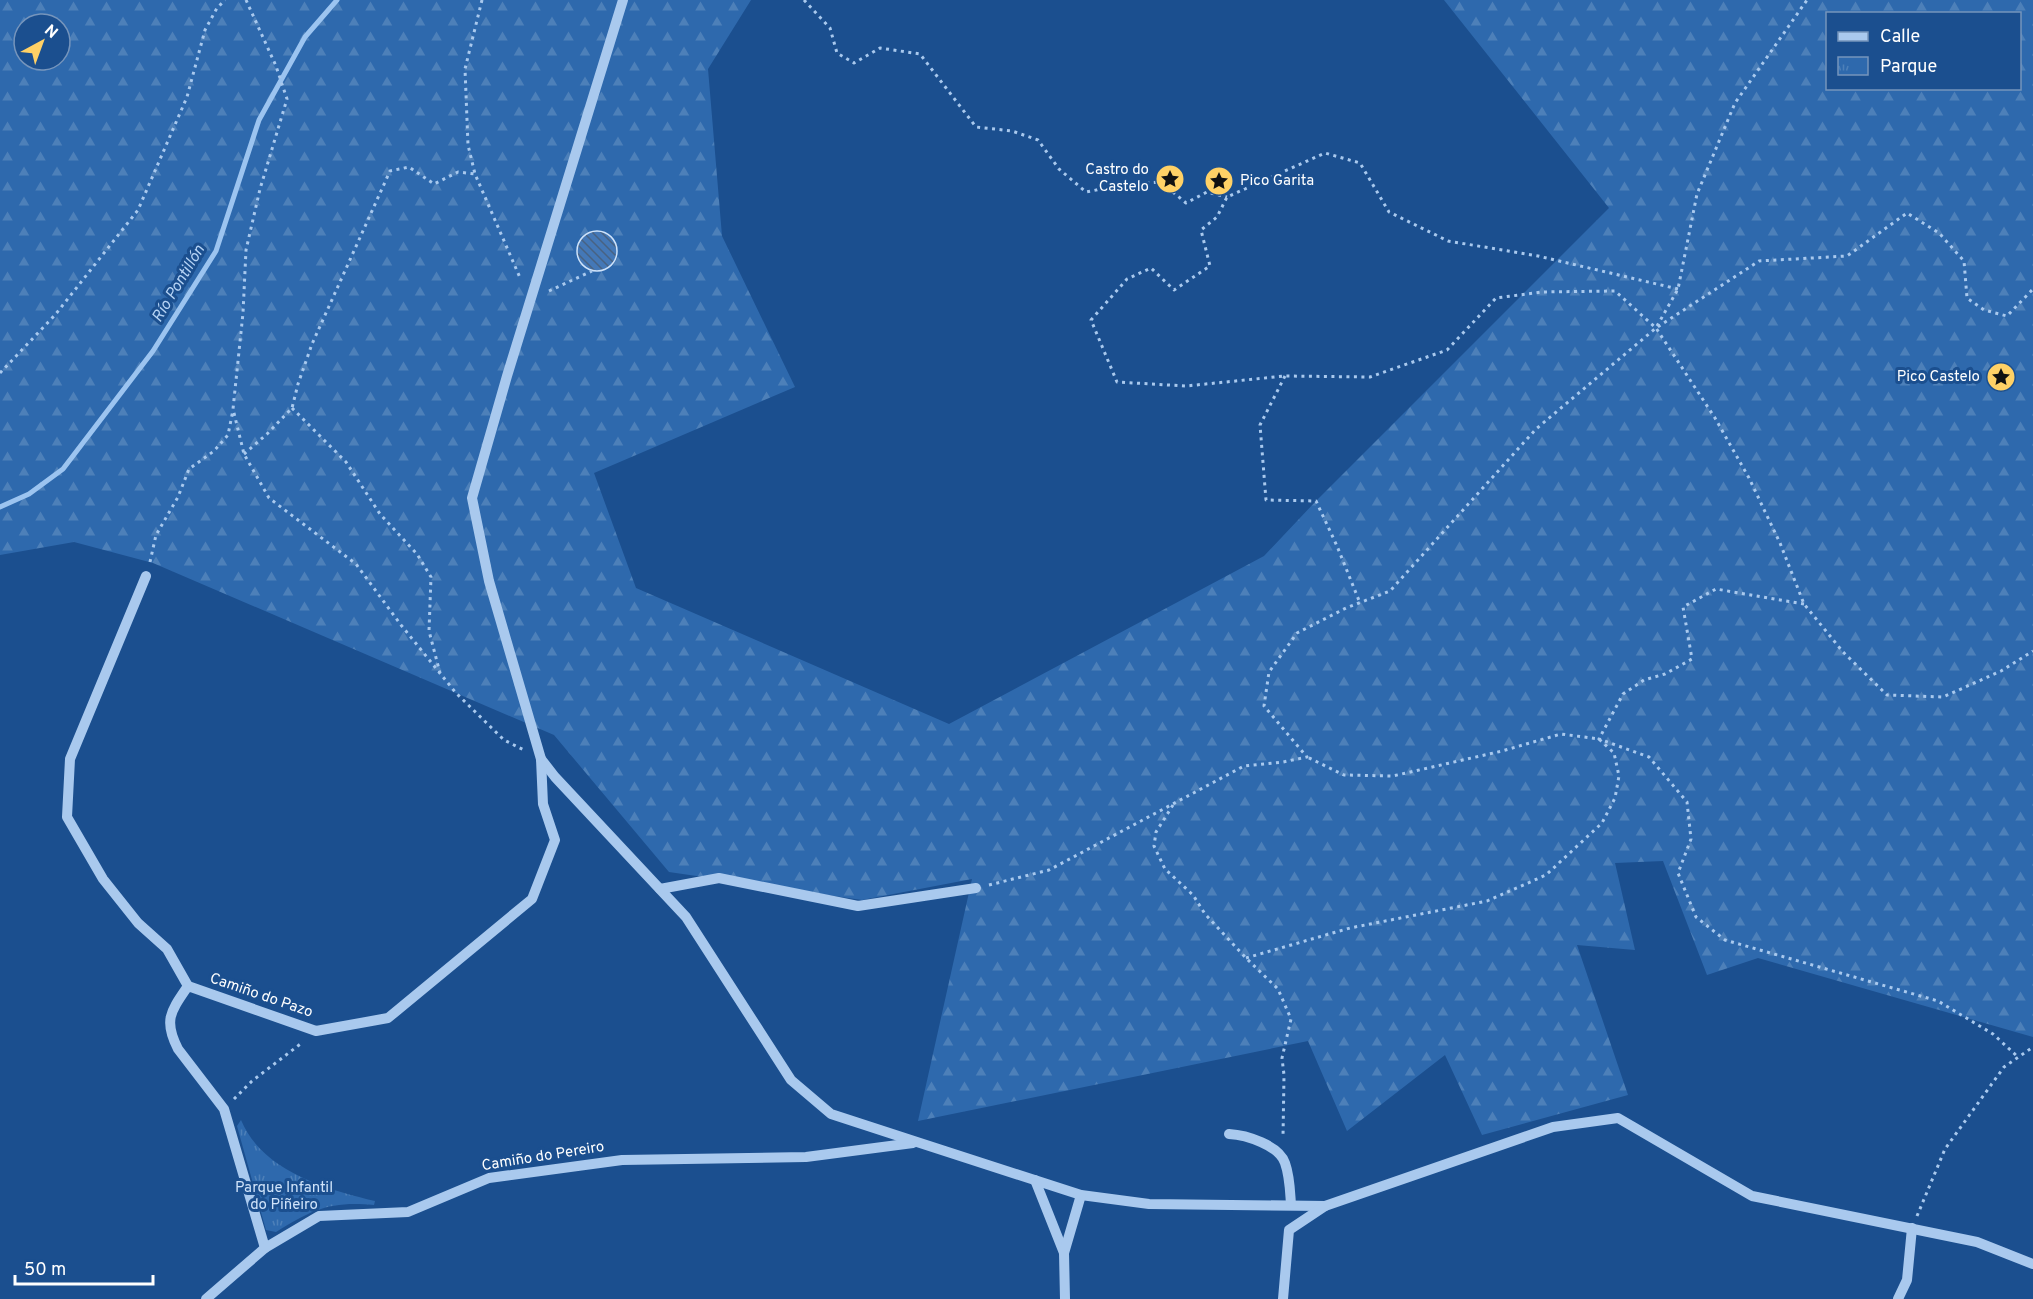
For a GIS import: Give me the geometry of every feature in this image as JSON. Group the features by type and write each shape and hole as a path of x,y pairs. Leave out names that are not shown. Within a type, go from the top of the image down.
{"street":[{"path":"622,0 472,498 489,581 541,759 555,777 686,917 791,1080 831,1114 1081,1195 1149,1204 1325,1206"},
{"path":"146,576 70,759 67,817 104,879 138,923 167,949 188,986"},
{"name":"Camiño do Pazo","path":"265,1248 224,1109 172,1038 169,1023 171,1012 188,986 316,1031 388,1018 532,899 555,840 543,804 541,759"},
{"path":"660,889 719,878 858,906 976,888"},
{"path":"1283,1299 1289,1230 1325,1206 1553,1127 1618,1118 1752,1196 1977,1242 2033,1264"},
{"path":"1229,1134 1242,1135 1264,1143 1285,1160 1292,1206"},
{"name":"Camiño do Pereiro","path":"206,1299 265,1248 319,1216 408,1212 489,1179 622,1160 806,1157 917,1143"},
{"path":"1035,1180 1064,1253"},
{"path":"1065,1299 1064,1253 1081,1195"},
{"path":"1898,1299 1907,1280 1912,1228"}],"path":[{"path":"0,373 54,315 138,210 187,97 205,30 225,0"},
{"path":"146,576 156,536 178,497 189,469 214,451 228,435 233,408 243,313 246,250 260,189 286,99 276,66 246,0"},
{"path":"482,0 465,69 468,145 475,174 530,300 592,271"},
{"path":"804,0 830,28 837,53 854,63 880,48 920,54 976,127 1012,131 1038,140 1059,169 1086,192 1128,184 1161,182 1186,203 1207,192 1227,197 1325,153 1360,163 1389,212 1448,241 1538,256 1678,289"},
{"path":"1656,328 1678,289 1697,194 1735,103 1808,0"},
{"path":"244,454 292,408 312,344 390,171 409,167 434,184 458,171 475,174"},
{"path":"1227,197 1217,217 1201,230 1210,266 1174,290 1151,268 1127,279 1091,320 1117,382 1186,386 1285,376 1370,377 1447,350 1496,298 1542,292 1615,291 1656,328 1715,418 1749,478 1780,543 1804,604 1843,652 1887,695 1943,697 2001,671 2032,650"},
{"path":"2018,1057 1993,1034 1938,1001 1725,940 1696,917 1678,873 1691,839 1687,802 1649,757 1599,739 1561,734 1502,751 1393,776 1344,775 1307,757 1264,706 1269,672 1297,633 1390,591 1536,429 1656,328 1759,261 1847,256 1907,213 1939,233 1964,261 1967,298 1984,310 2007,316 2033,289"},
{"path":"1285,376 1260,426 1266,500 1316,501 1360,603"},
{"path":"233,408 244,454 269,498 356,564 441,675 504,740 541,759"},
{"path":"292,408 346,462 380,514 417,554 431,577 429,631 441,675"},
{"path":"1599,739 1623,694 1644,680 1665,674 1692,659 1683,607 1716,589 1804,604"},
{"path":"1246,958 1350,928 1488,902 1546,875 1602,823 1615,798 1619,776 1614,753 1599,739"},
{"path":"976,888 1049,870 1244,766 1307,757"},
{"path":"1173,805 1156,832 1154,846 1165,869 1193,895 1205,914 1278,989 1291,1019 1282,1058 1284,1075 1282,1125 1285,1160"},
{"path":"224,1109 252,1081 316,1031"},
{"path":"1912,1228 1945,1149 2004,1067 2033,1047"}],"green space":[{"path":"0,0 751,0 708,69 722,236 795,387 594,473 636,588 949,724 1264,556 1609,208 1444,0 2033,0 2033,1037 1758,958 1707,975 1663,861 1615,863 1635,950 1577,945 1628,1095 1482,1135 1445,1055 1347,1131 1308,1041 918,1121 972,879 862,900 669,872 554,735 153,563 74,542 0,555"},
{"name":"Parque Infantil do Piñeiro","path":"241,1120 251,1138 280,1165 317,1184 375,1201 374,1205 346,1204 323,1208 276,1232 266,1230 237,1126"}],"building":[{"path":"597,231 605,232 611,237 616,243 616,259 611,265 605,270 597,271 589,270 583,265 578,259 577,251 578,243 583,237 589,232"}],"waterway":[{"name":"Río Pontillón","path":"0,507 29,494 63,469 153,351 216,251 259,120 305,37 337,0"}],"place":[{"name":"Castro do Castelo","path":"1170,179"},
{"name":"Pico Garita","path":"1219,181"},
{"name":"Pico Castelo","path":"2001,377"}]}
